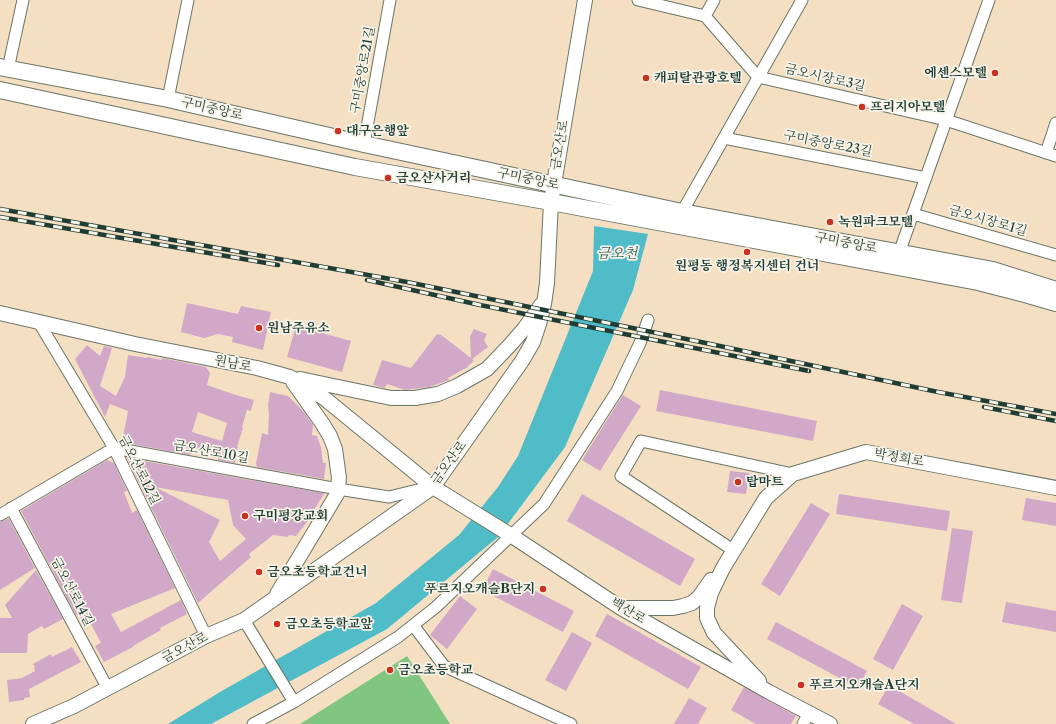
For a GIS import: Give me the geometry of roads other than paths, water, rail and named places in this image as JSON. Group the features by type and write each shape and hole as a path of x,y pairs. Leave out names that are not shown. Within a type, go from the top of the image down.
{"main road":[{"name":"구미중앙로","path":"4,68 168,99 364,144 682,212 993,270 1056,290"},
{"name":"구미중앙로","path":"0,90 355,167 978,282 1056,303"}],"street":[{"path":"4,68 23,0"},
{"path":"168,99 188,0"},
{"name":"구미중앙로21길","path":"364,144 390,0"},
{"name":"금오산로","path":"33,724 108,689 206,636 244,620 433,487 522,361 533,342 540,324 547,283 551,202 585,0"},
{"path":"638,0 706,16 758,77"},
{"path":"706,16 714,0"},
{"path":"682,212 802,0"},
{"path":"899,253 989,0"},
{"name":"금오시장로3길","path":"758,77 946,120 1051,155 1056,123"},
{"name":"구미중앙로23길","path":"724,138 926,178"},
{"name":"금오시장로1길","path":"913,214 1056,255"},
{"path":"290,377 392,398 415,398 438,394 457,386 487,369 524,329 545,300"},
{"name":"원남로","path":"0,313 135,344 257,368 290,377 328,402 433,487"},
{"path":"253,724 294,702 398,637 436,607 544,504 616,391 640,343 648,320"},
{"name":"금오산로12길","path":"38,322 114,448 206,636"},
{"path":"274,599 338,494 339,478 337,463 335,449 330,436 290,377"},
{"path":"733,550 621,476 641,441 794,474"},
{"path":"0,515 114,448"},
{"name":"금오산로10길","path":"114,448 389,497 433,487"},
{"name":"박정희로","path":"733,550 766,498 794,474 866,452 1056,488"},
{"name":"백산로","path":"433,487 512,536 621,608 769,692 806,718 830,724"},
{"name":"금오산로14길","path":"11,508 108,689"},
{"path":"621,608 673,608 692,603 705,589 733,550"},
{"path":"733,550 711,593 707,608 707,618 714,634 769,692"},
{"path":"244,620 294,702"},
{"path":"413,625 444,666 571,724"}],"water":[{"name":"금오천","path":"594,226 648,234 633,290 565,447 498,537 387,629 211,724 168,724 220,692 376,603 459,535 498,487 518,456 593,271"}],"railway":[{"path":"0,209 407,282 938,392 1056,414"},
{"path":"0,217 278,265"},
{"path":"367,280 480,305 809,371"},
{"path":"984,407 1056,421"}],"place":[{"name":"에센스모텔","path":"995,73"},
{"name":"캐피탈관광호텔","path":"646,78"},
{"name":"프리지아모텔","path":"862,107"},
{"name":"대구은행앞","path":"338,131"},
{"name":"금오산사거리","path":"388,178"},
{"name":"녹원파크모텔","path":"830,222"},
{"name":"원평동 행정복지센터 건너","path":"747,252"},
{"name":"원남주유소","path":"259,328"},
{"name":"탑마트","path":"738,482"},
{"name":"구미평강교회","path":"245,516"},
{"name":"금오초등학교건너","path":"259,572"},
{"name":"푸르지오캐슬B단지","path":"543,589"},
{"name":"금오초등학교앞","path":"277,624"},
{"name":"금오초등학교","path":"390,670"},
{"name":"푸르지오캐슬A단지","path":"801,685"}]}
